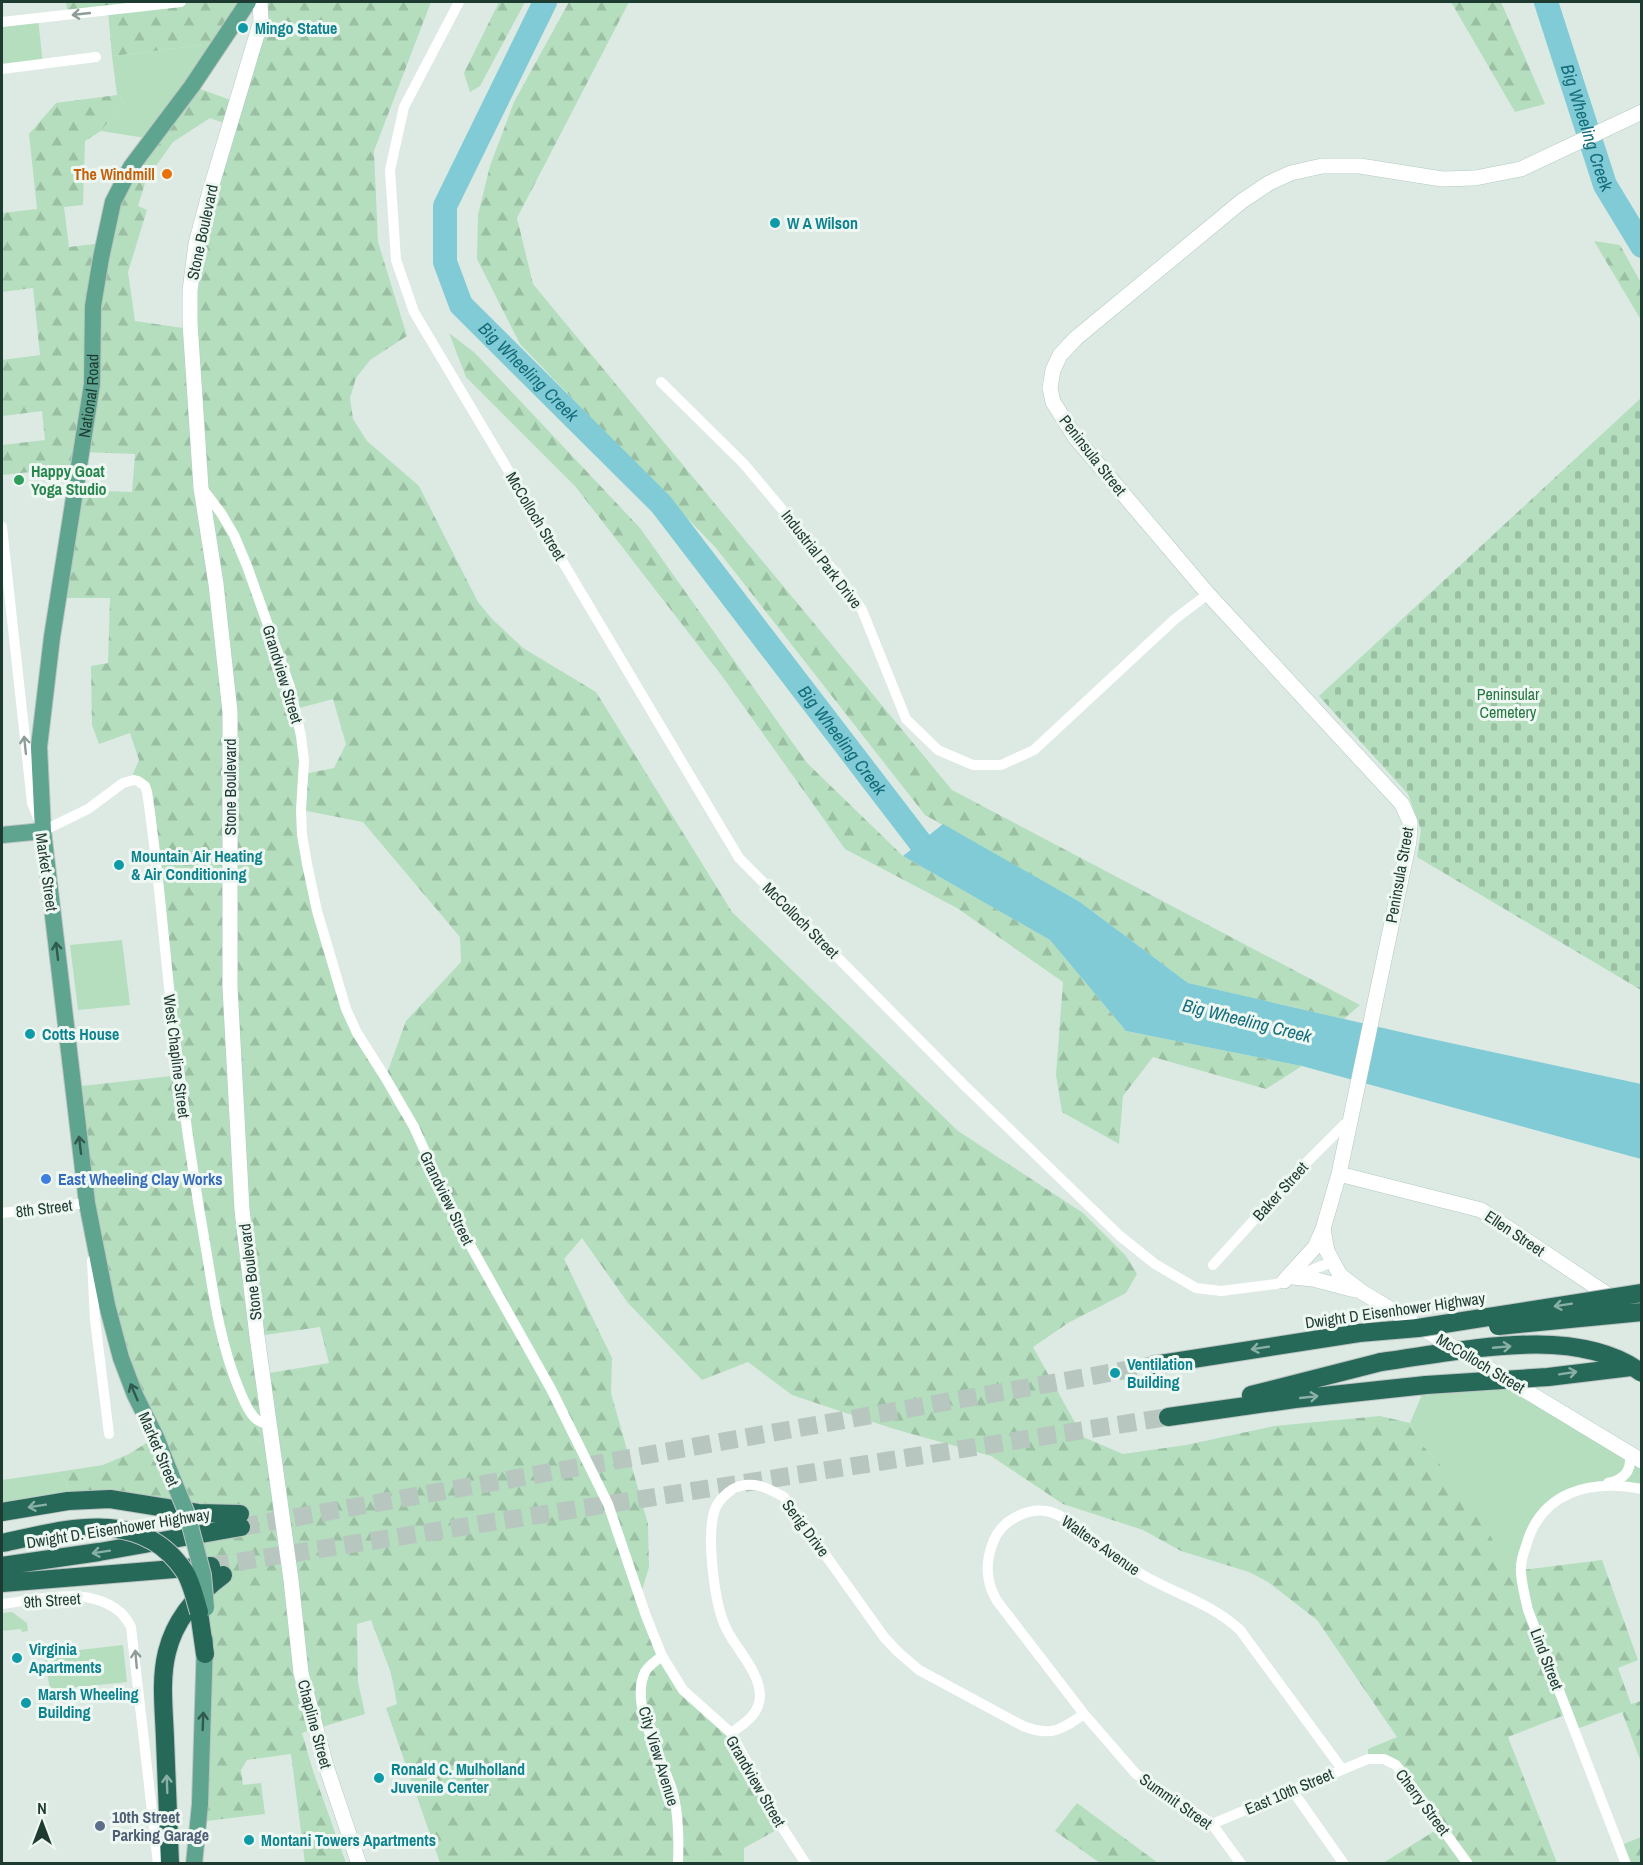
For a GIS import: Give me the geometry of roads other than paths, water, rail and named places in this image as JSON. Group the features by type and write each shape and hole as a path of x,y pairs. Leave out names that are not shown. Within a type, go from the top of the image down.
{"highway":[{"name":"Dwight D Eisenhower Highway","path":"1154,1365 1359,1333 1418,1328 1641,1293"},
{"path":"1418,1328 1515,1325 1641,1312"},
{"path":"1641,1366 1581,1371 1548,1377 1426,1385 1295,1399 1168,1417 1381,1362 1498,1347 1541,1344 1572,1346 1607,1354 1641,1373"},
{"name":"Dwight D. Eisenhower Highway","path":"2,1512 68,1501 111,1499 241,1521 99,1552 2,1566"},
{"path":"2,1543 91,1526 131,1533 160,1547 185,1573 202,1610 205,1654"},
{"path":"2,1583 217,1571 189,1605 173,1634 167,1652 163,1682 171,1863"}],"main road":[{"name":"National Road","path":"43,831 39,747 42,710 92,384 93,306 100,258 113,202 132,167 192,86 248,2"},
{"path":"2,835 43,831"},
{"name":"Market Street","path":"43,831 88,1210 106,1305 121,1358 135,1395 156,1437 187,1514 203,1575 202,1610"},
{"path":"194,1863 200,1804 205,1654"}],"street":[{"path":"2,22 180,2"},
{"name":"Stone Boulevard","path":"260,2 261,21 196,244 190,291 190,323 201,488 216,584 230,711 230,987 240,1187 257,1336 291,1580"},
{"name":"McColloch Street","path":"459,2 404,107 390,170 396,260 414,312 739,858 965,1086 1120,1236 1155,1264 1196,1288 1221,1291 1246,1289 1288,1279 1332,1262 1340,1275 1362,1292 1635,1456"},
{"path":"2,69 96,57"},
{"name":"Peninsula Street","path":"1288,1279 1315,1247 1323,1229 1339,1174 1410,822 1402,804 1208,594 1075,437 1053,402 1050,388 1053,370 1060,355 1076,338 1242,201 1269,183 1291,173 1323,166 1360,166 1442,178 1475,178 1521,169 1634,116"},
{"name":"Industrial Park Drive","path":"661,382 744,464 838,576 862,610 906,719 938,750 973,765 1001,765 1034,750 1175,619 1208,594"},
{"name":"Grandview Street","path":"201,488 221,513 234,535 290,687 304,761 302,818 307,864 317,911 346,1009 357,1033 414,1127 455,1218 551,1389 608,1504 662,1656 682,1690 731,1733 782,1827 806,1863"},
{"name":"Market Street","path":"2,527 32,803 43,831"},
{"name":"West Chapline Street","path":"43,831 88,809 123,783 134,780 145,786 160,891 186,1123 218,1322 244,1402 261,1423 270,1424"},
{"name":"Baker Street","path":"1213,1265 1351,1113"},
{"name":"Ellen Street","path":"1339,1174 1481,1210 1641,1318"},
{"name":"Market Street","path":"88,1210 95,1320 109,1434"},
{"name":"8th Street","path":"2,1213 88,1210"},
{"path":"1323,1229 1327,1251 1332,1262"},
{"path":"1288,1279 1313,1279 1362,1292"},
{"name":"Lind Street","path":"1626,1863 1528,1610 1521,1570 1529,1533 1536,1519 1545,1509 1557,1499 1574,1491 1617,1481 1624,1477 1635,1456"},
{"name":"Serig Drive","path":"731,1733 757,1710 760,1695 758,1680 726,1630 720,1615 715,1589 711,1527 716,1507 723,1495 739,1486 754,1484 784,1497 884,1637 919,1670 1023,1726 1039,1732 1051,1732 1064,1728 1084,1714"},
{"name":"Lind Street","path":"1598,1486 1641,1489"},
{"name":"Walters Avenue","path":"1084,1714 997,1601 987,1578 988,1556 995,1537 1005,1524 1017,1516 1032,1511 1047,1511 1063,1517 1141,1574 1225,1616 1240,1630 1342,1769"},
{"name":"Chapline Street","path":"291,1580 301,1673 326,1766 359,1863"},
{"name":"9th Street","path":"2,1604 91,1597 122,1613 131,1628 158,1863"},
{"name":"City View Avenue","path":"662,1656 649,1666 645,1673 641,1687 641,1700 648,1728 672,1791 676,1813 678,1863"},
{"name":"Summit Street","path":"1084,1714 1136,1774 1212,1824 1241,1863"},
{"name":"East 10th Street","path":"1212,1824 1368,1759"},
{"name":"Cherry Street","path":"1368,1759 1384,1759 1396,1765 1468,1863"},
{"path":"1292,1790 1344,1863"}],"water":[{"path":"943,824 1080,902 1188,983 1641,1084 1641,1159 1302,1066 1126,1031 1050,940 903,856"}],"waterway":[{"name":"Big Wheeling Creek","path":"545,2 445,206 445,262 461,305 661,504 926,850 944,861"},
{"name":"Big Wheeling Creek","path":"1546,2 1605,185 1642,246"}],"tunnel":[{"path":"241,1527 1154,1365"},
{"path":"211,1566 1168,1417"}],"place":[{"name":"Mingo Statue","path":"243,28"},
{"name":"The Windmill","path":"167,174"},
{"name":"W A Wilson","path":"775,223"},
{"name":"Happy Goat Yoga Studio","path":"19,480"},
{"name":"Mountain Air Heating & Air Conditioning","path":"119,865"},
{"name":"Cotts House","path":"30,1034"},
{"name":"East Wheeling Clay Works","path":"46,1179"},
{"name":"Ventilation Building","path":"1115,1373"},
{"name":"Virginia Apartments","path":"17,1658"},
{"name":"Marsh Wheeling Building","path":"26,1703"},
{"name":"Ronald C. Mulholland Juvenile Center","path":"379,1778"},
{"name":"10th Street Parking Garage","path":"100,1826"},
{"name":"Montani Towers Apartments","path":"249,1840"}],"park label":[{"name":"Peninsular Cemetery","path":"1508,703"}]}
